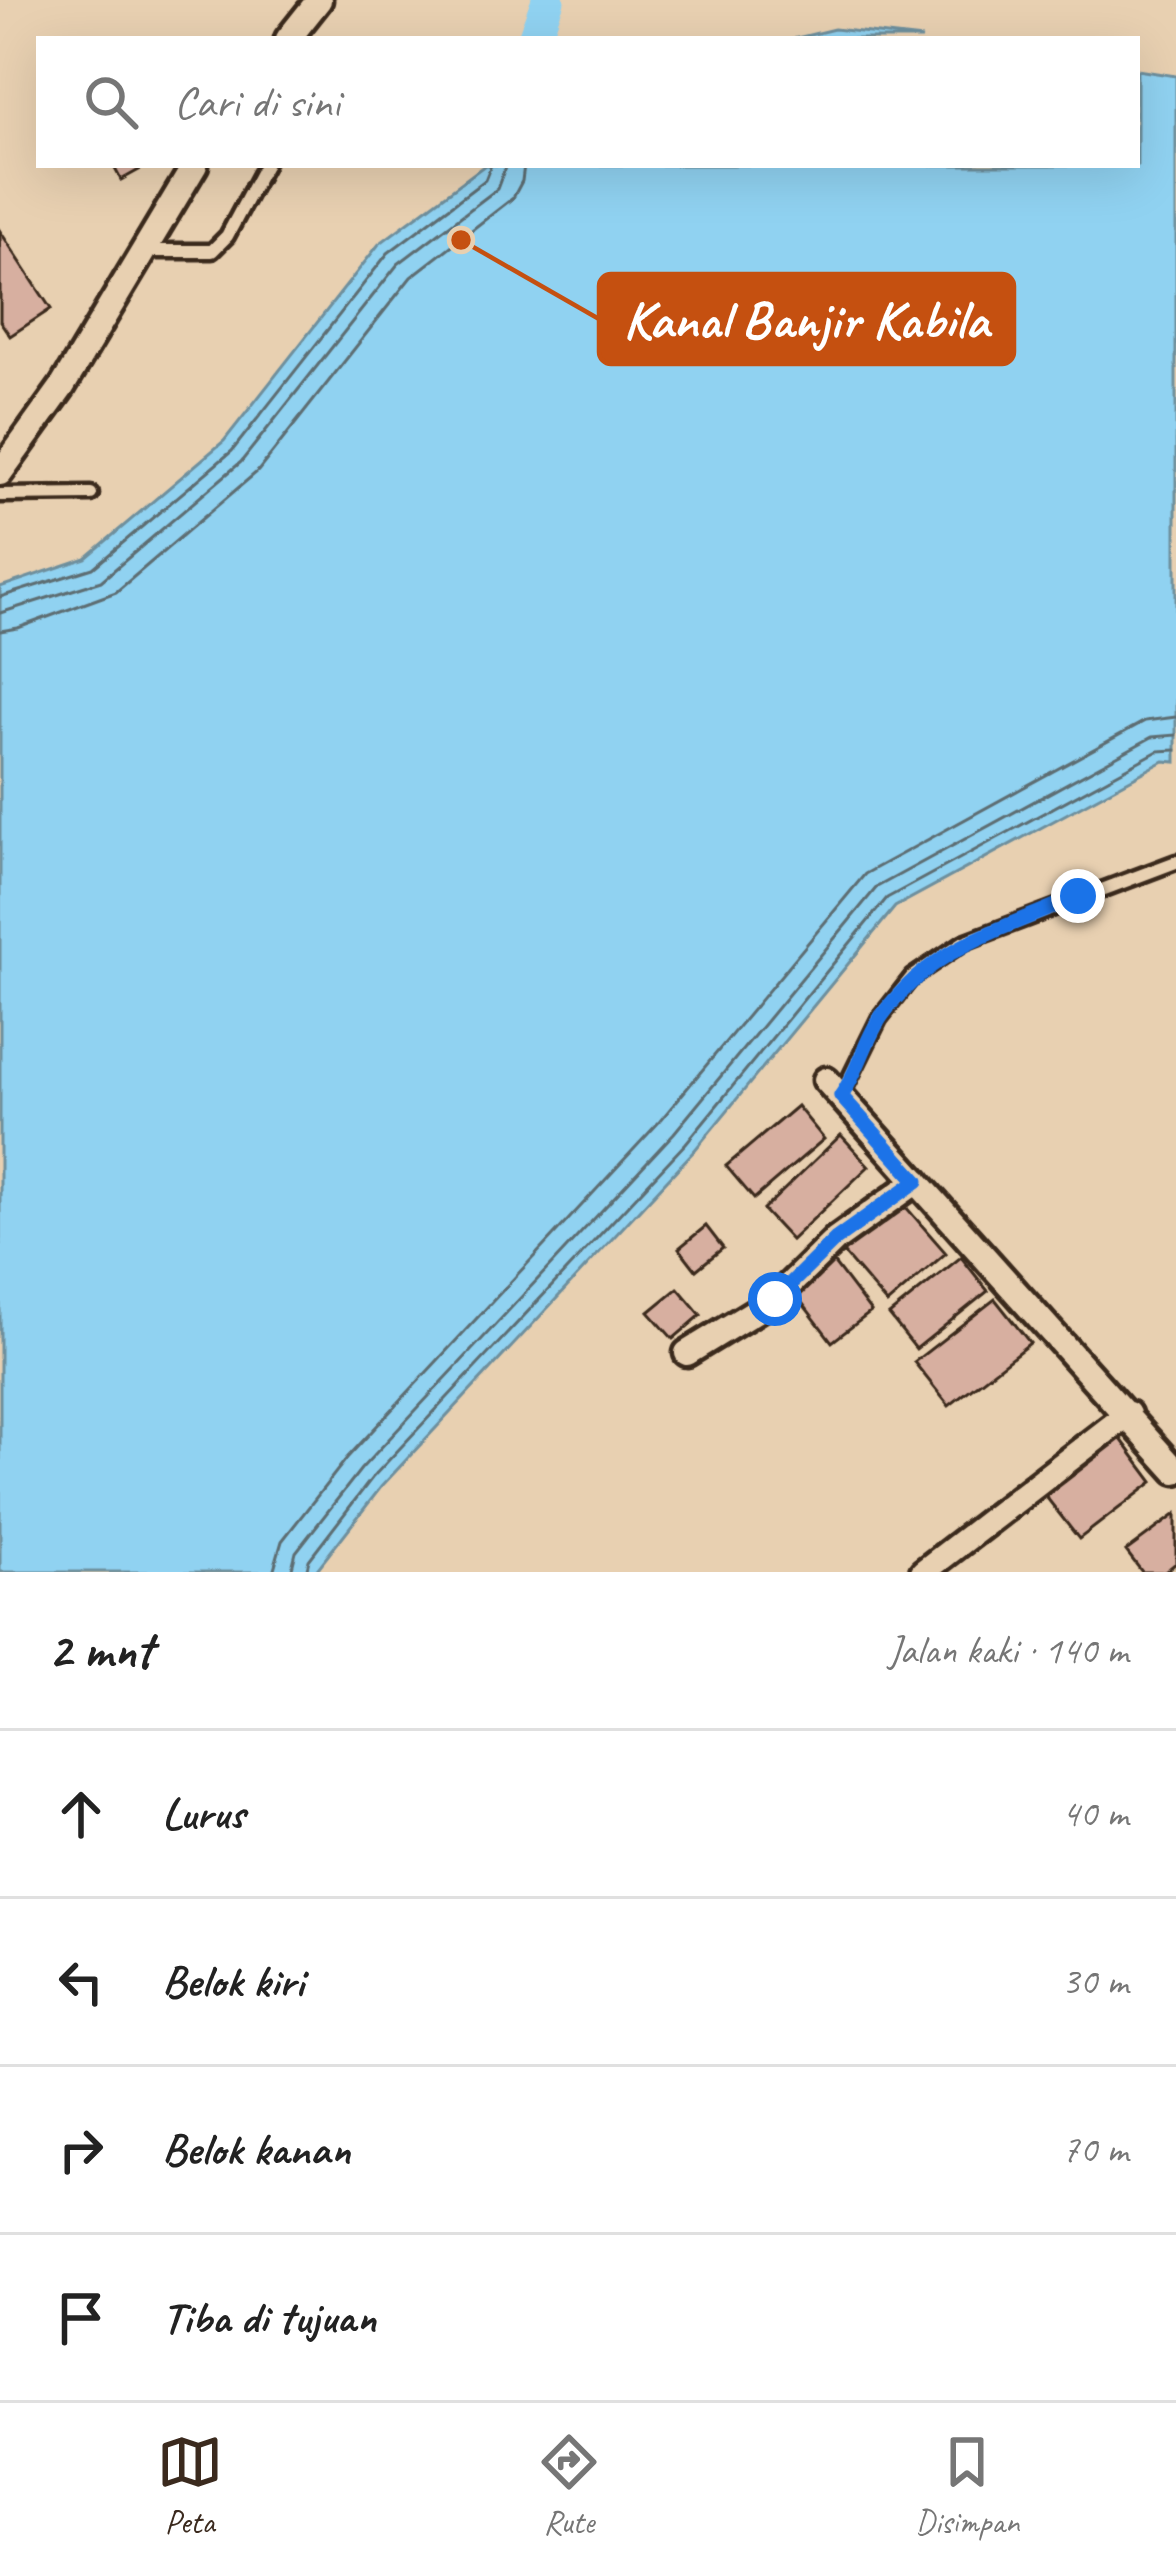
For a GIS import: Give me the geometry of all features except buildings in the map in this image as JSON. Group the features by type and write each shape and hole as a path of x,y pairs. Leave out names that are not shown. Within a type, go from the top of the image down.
{"street":[{"path":"290,36 320,0"},
{"path":"0,472 34,429 193,168"},
{"path":"833,1088 1176,1472"},
{"path":"687,1353 775,1299 836,1239 917,1181"},
{"path":"923,1572 1128,1414"}],"lane":[{"path":"142,251 212,251 226,236 263,168"},
{"path":"0,496 91,494"},
{"path":"833,1088 912,977 964,942 1176,862"}],"water":[{"path":"834,29 896,36 805,36"},
{"path":"1140,70 1176,76 1176,762 1164,761 895,907 694,1151 381,1487 315,1572 0,1572 0,587 86,558 224,441 379,244 481,168 1140,168"}],"waterway":[{"path":"535,36 548,0"}],"place":[{"name":"Kanal Banjir Kabila","path":"461,240"}],"route":[{"path":"775,1299 836,1239 917,1181 841,1096 879,1018 912,977 964,942 1078,896"}]}
